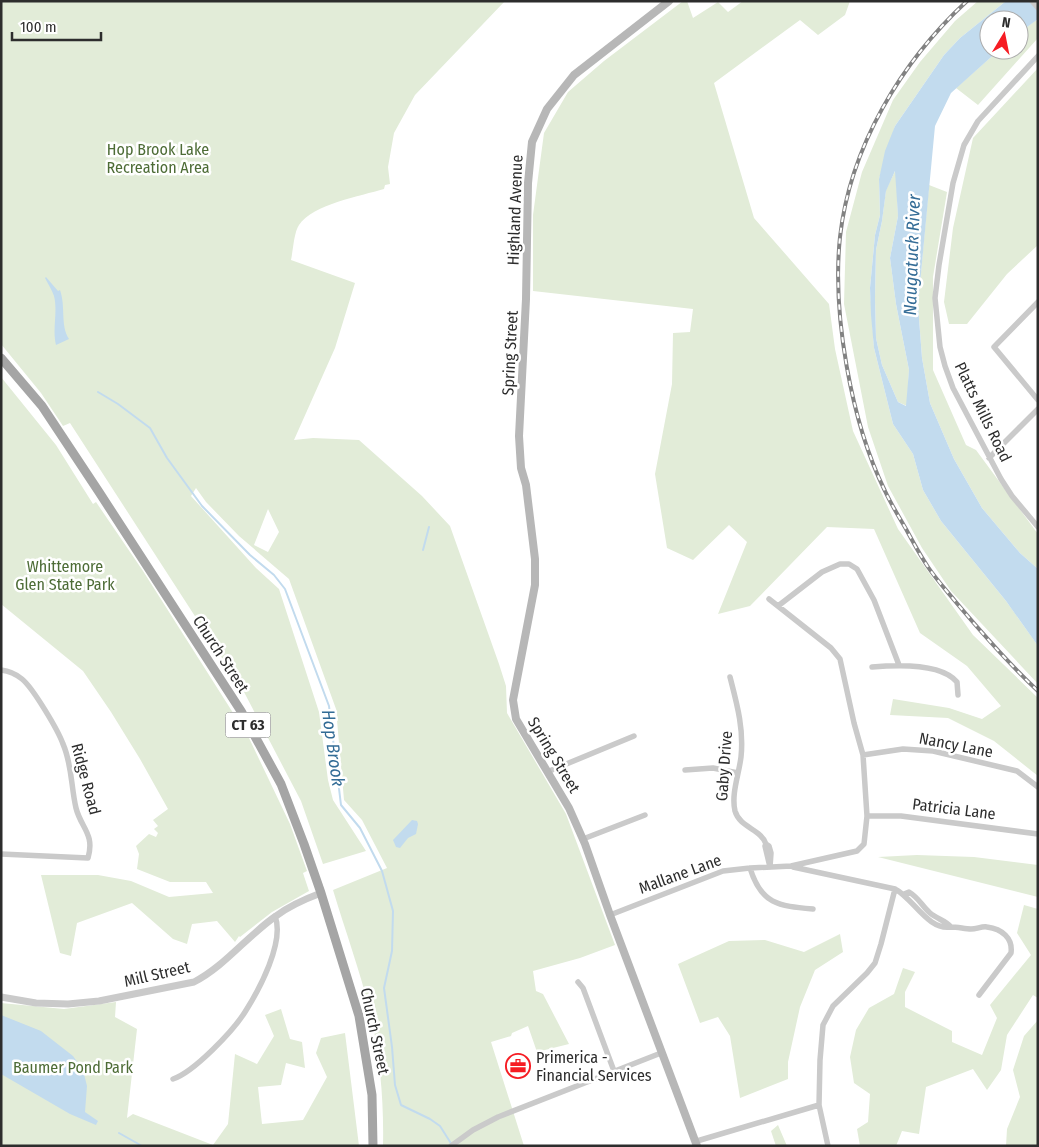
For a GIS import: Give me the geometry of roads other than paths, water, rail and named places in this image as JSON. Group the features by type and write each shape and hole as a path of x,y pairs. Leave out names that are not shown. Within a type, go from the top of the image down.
{"main road":[{"name":"Highland Avenue","path":"526,299 528,183 532,142 547,109 574,75 669,1"},
{"name":"Spring Street","path":"526,299 519,436 521,468 526,485 535,559 535,585 516,680 513,707 516,719 569,808 583,839 661,1053 697,1144"},
{"name":"Church Street","path":"1,358 42,406 241,711 281,784 321,893 354,998 361,1027 372,1095 373,1146"}],"street":[{"path":"1032,1 1038,8"},
{"name":"Platts Mills Road","path":"1038,56 978,121 961,154 953,183 937,277 935,310 942,357 953,388 989,458 1012,496 1038,527"},
{"path":"1038,302 994,347 1038,400"},
{"path":"989,458 1038,409"},
{"path":"778,606 822,572 840,564 849,564 857,569 874,600 899,665"},
{"name":"Mallane Lane","path":"610,915 722,871 791,866 857,850 864,844 867,816 863,755 840,659 831,648 768,599"},
{"path":"872,667 899,665 947,673 958,682 958,695"},
{"name":"Ridge Road","path":"1,670 14,674 26,683 64,744 73,779 76,809 90,838 88,858 1,854"},
{"name":"Gaby Drive","path":"730,677 738,705 741,728 741,758 734,798 736,812 742,823 763,838 769,846 771,853 770,867"},
{"path":"547,772 634,736"},
{"name":"Nancy Lane","path":"863,755 904,749 933,752 1017,771 1038,787"},
{"path":"685,770 713,768 738,773"},
{"path":"583,839 645,815"},
{"name":"Patricia Lane","path":"867,816 901,816 1038,834"},
{"name":"Mallane Lane","path":"791,866 895,889 904,894 929,920 946,928 951,926 970,929 986,927 1006,935 1012,946 1011,953 979,995"},
{"path":"750,868 754,882 764,896 794,908 813,909"},
{"path":"828,1146 819,1105 823,1025 832,1006 875,963 895,889"},
{"name":"Mill Street","path":"1,997 36,1003 68,1004 99,1001 194,982 206,976 275,916 293,905 321,893"},
{"path":"173,1079 198,1062 223,1038 244,1013 264,976 272,953 278,927 275,916"},
{"path":"578,982 583,988 614,1072"},
{"path":"451,1146 498,1117 661,1053"},
{"path":"697,1144 819,1105"}],"water":[{"path":"1006,1 1038,1 1038,19 1029,26 1029,10 995,10"},
{"name":"Naugatuck River","path":"979,23 979,60 988,60 951,93 935,126 918,305 922,358 930,403 954,459 982,508 1020,553 1038,569 1038,646 1006,601 941,521 923,490 913,454 893,424 874,348 870,288 875,235 880,215 879,179 885,151 895,126 944,55 960,38","holes":["895,171 898,216 890,258 896,304 909,370 906,406 898,402 882,365 876,338 876,250 886,191"]},
{"path":"46,277 58,291 60,290 66,334 69,339 56,345 55,302"},
{"path":"412,820 417,821 418,824 416,834 408,838 400,848 396,847 393,840"},
{"path":"1,1015 41,1031 73,1056 83,1070 87,1086 85,1112 98,1121 96,1125 70,1114 1,1074"}],"waterway":[{"name":"Hop Brook","path":"98,392 118,404 150,428 167,458 202,506 250,555 274,575 285,589 329,706 341,805 360,828 382,871 393,911 392,951 384,988 395,1085 401,1105 440,1126 452,1145"},
{"path":"423,550 429,527"},
{"path":"119,1133 142,1146"}],"railway":[{"path":"967,1 943,25 900,79 882,108 867,139 855,171 840,237 838,267 842,333 847,367 862,433 892,506 922,558 938,580 995,647 1038,691"}],"place":[{"name":"Primerica - Financial Services","path":"518,1066"}],"park label":[{"name":"Hop Brook Lake Recreation Area","path":"158,158"},
{"name":"Whittemore Glen State Park","path":"65,575"},
{"name":"Baumer Pond Park","path":"73,1067"}]}
